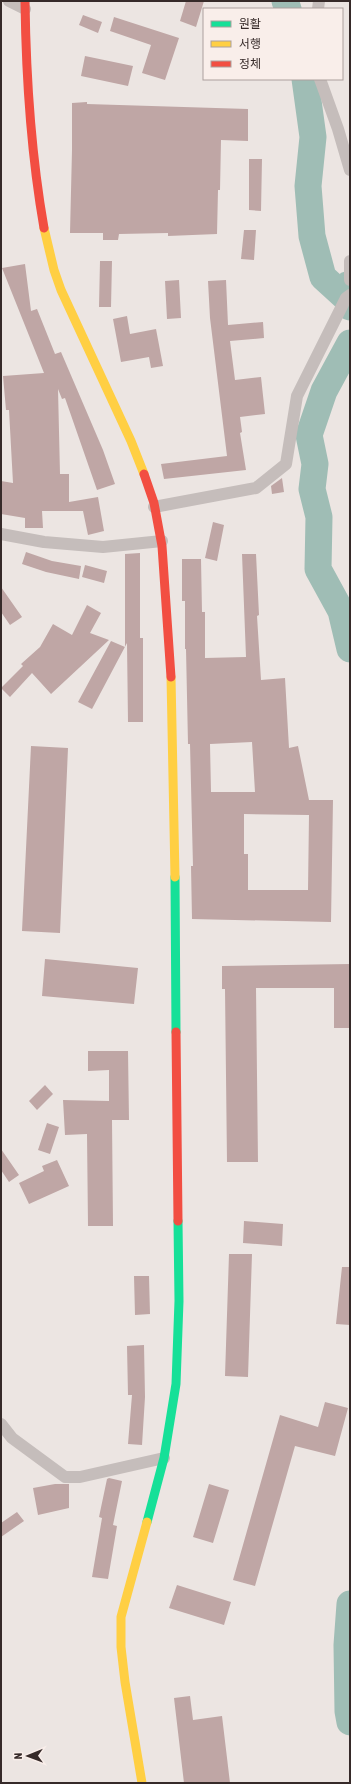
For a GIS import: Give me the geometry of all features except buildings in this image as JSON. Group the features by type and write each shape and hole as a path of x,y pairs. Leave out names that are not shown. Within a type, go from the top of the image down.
{"street":[{"path":"9,1 25,5 29,84 37,186 47,246 60,289 82,338 130,436 144,472 156,512 161,538 170,666 174,785 179,1301 176,1384 164,1458 121,1617 121,1647 142,1783"},
{"path":"320,80 338,129 350,170"},
{"path":"350,261 350,280"},
{"path":"156,512 256,488 286,464 298,396 346,298 350,295"},
{"path":"1,534 44,542 103,547 161,538"},
{"path":"1,1424 12,1438 65,1477 80,1478 164,1458"}],"waterway":[{"path":"285,1 288,8"},
{"path":"305,80 313,137 308,186 312,236 323,277 346,298 350,307"},
{"path":"340,292 342,275 348,273"},
{"path":"350,343 324,391 309,435 315,464 312,489 319,517 318,569 341,611 350,649"},
{"path":"350,1604 347,1645 348,1711 350,1722"}],"traffic: fast":[{"path":"175,877 176,1032"},
{"path":"147,1522 164,1458 176,1384 179,1301 178,1221"}],"traffic: slow":[{"path":"44,228 54,270 61,290 131,441 144,474"},
{"path":"171,677 175,877"},
{"path":"142,1783 125,1682 121,1647 121,1617 147,1522"}],"traffic: jam":[{"path":"25,1 30,115 39,200 44,228"},
{"path":"144,474 154,503 162,546 171,677"},
{"path":"176,1032 178,1221"}]}
